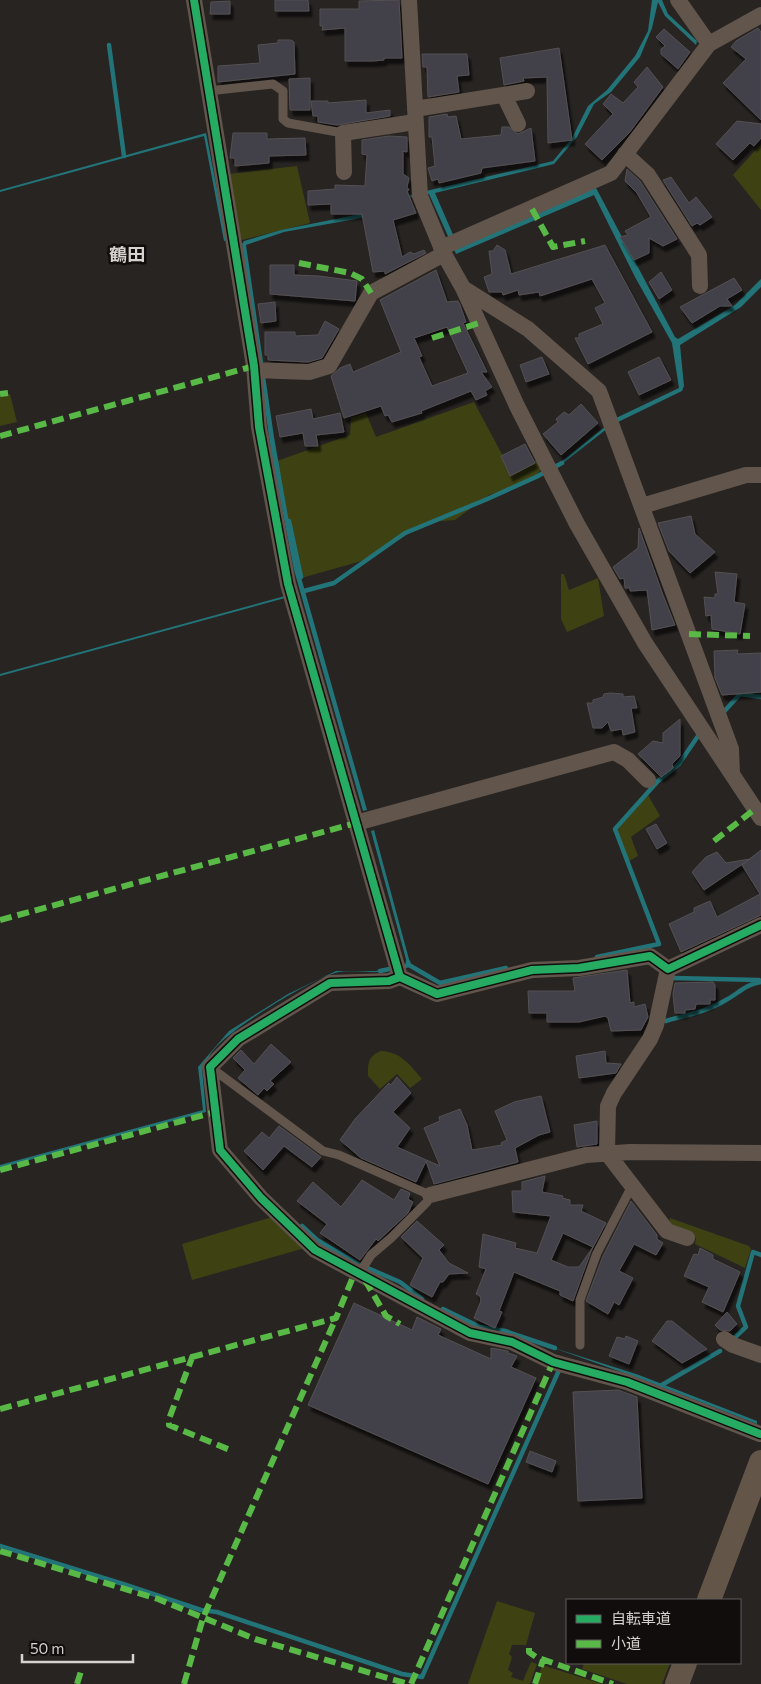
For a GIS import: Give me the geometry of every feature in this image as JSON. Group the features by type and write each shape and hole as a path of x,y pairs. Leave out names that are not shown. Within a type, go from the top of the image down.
{"street":[{"path":"194,0 254,370 259,427 288,584 400,977"},
{"path":"409,0 420,196 443,251 463,288 517,406 577,524 645,643 761,818"},
{"path":"678,0 709,44"},
{"path":"254,370 309,372 329,366 371,293 443,251 611,172 709,44 761,15"},
{"path":"344,172 344,133 504,94 527,91"},
{"path":"504,94 518,124"},
{"path":"625,154 648,175 699,255 700,286"},
{"path":"463,288 528,329 599,391 730,749 732,775"},
{"path":"642,506 746,475 761,475"},
{"path":"356,823 614,752 628,760 648,780"},
{"path":"668,969 761,925"},
{"path":"668,969 650,956 579,968 532,970 437,994 400,977 389,981 330,983 238,1039 210,1067 220,1150 261,1198 315,1250 470,1334 512,1342 552,1362 627,1382 760,1434"},
{"path":"668,969 656,1025 650,1039 614,1092 608,1106 607,1153 667,1231 687,1238"},
{"path":"430,1195 586,1155 607,1153 761,1153"},
{"path":"724,1339 733,1345 761,1355"},
{"path":"709,1599 761,1462"},
{"path":"677,1684 685,1664"}],"lane":[{"path":"208,91 273,84 283,92 284,118 288,123 344,133"},
{"path":"210,1067 323,1151 339,1155 430,1195 427,1202 391,1238 371,1254 359,1274"},
{"path":"580,1345 580,1300 597,1253 632,1186"}],"green space":[{"path":"761,144 761,210 733,175"},
{"path":"297,166 310,223 238,241 229,174"},
{"path":"10,394 17,422 0,426 0,396"},
{"path":"474,402 512,473 536,460 541,470 529,482 489,495 455,520 428,522 365,560 298,579 274,462 350,435 351,418 366,413 376,437"},
{"path":"561,574 564,574 569,590 598,578 604,616 567,632 561,619"},
{"path":"648,795 660,816 631,837 638,856 629,861 617,830"},
{"path":"381,1051 400,1057 422,1079 410,1088 397,1074 380,1089 368,1076 368,1071 371,1058"},
{"path":"272,1217 305,1248 192,1280 182,1244"},
{"path":"670,1218 749,1246 751,1249 745,1268 695,1244 696,1238 669,1229"},
{"path":"497,1601 535,1613 526,1645 512,1645 509,1654 512,1657 508,1670 513,1673 511,1677 523,1681 531,1662 537,1664 530,1684 468,1684"},
{"path":"584,1664 670,1664 662,1684 627,1684 582,1669"},
{"path":"542,1665 602,1684 536,1684"}],"water":[{"path":"652,0 662,0 668,14 697,41 696,45 665,16 658,2 652,28 640,57 611,92 594,104 577,137 554,164 435,193 458,246 595,186 675,337 678,339 735,305 761,279 761,287 741,307 680,345 684,386 682,391 618,422 616,418 679,388 672,343 635,277 594,195 456,254 429,194 412,197 372,216 284,232 246,245 274,437 295,556 367,810 363,811 294,570 272,458 242,244 244,241 281,230 370,212 409,195 553,161 572,138 588,106 607,90 635,56 648,31"},
{"path":"206,133 227,240 224,241 204,136 0,192 0,190"},
{"path":"606,426 608,428 558,467 557,465"},
{"path":"285,596 285,598 0,676 0,674"},
{"path":"374,830 410,963 409,967 406,967 407,963 371,831"},
{"path":"385,968 385,971 373,972 354,971 376,971"},
{"path":"336,971 354,971 335,973 308,985 240,1027 217,1046 202,1068 206,1112 0,1168 0,1165 203,1110 198,1067 229,1031 288,994"},
{"path":"551,1347 639,1375 757,1421 757,1424 641,1379"}],"building":[{"path":"275,0 308,0 309,11 275,11"},
{"path":"399,0 402,58 345,61 345,28 322,30 323,26 320,26 320,9 359,9 359,1"},
{"path":"230,1 230,14 210,14 211,2"},
{"path":"758,28 761,32 761,120 723,83 746,59 731,47 736,41"},
{"path":"664,29 690,52 678,69 661,54 661,49 665,46 656,37"},
{"path":"278,40 291,40 294,42 295,74 218,82 218,66 260,63 258,45 278,43"},
{"path":"559,48 572,140 548,143 547,77 523,78 524,81 504,85 500,58"},
{"path":"422,54 467,54 469,75 457,76 459,92 428,97 427,67 423,67"},
{"path":"647,67 663,87 629,133 602,160 585,144 613,114 603,104 611,94 623,103 638,87 634,82"},
{"path":"310,78 310,110 290,110 289,79"},
{"path":"366,100 366,113 390,110 390,116 337,125 318,122 318,116 313,116 311,101 328,101 328,103"},
{"path":"447,114 448,117 456,116 461,139 501,135 502,127 509,127 518,134 531,128 535,161 482,168 481,173 439,183 438,179 432,181 428,168 435,166 432,137 429,137 429,117"},
{"path":"737,121 761,124 761,138 754,146 750,143 733,160 716,144"},
{"path":"233,133 267,133 267,139 305,138 306,155 269,156 269,163 235,166 235,158 230,158"},
{"path":"389,136 407,137 407,152 403,151 403,174 409,178 407,187 409,190 407,191 416,213 393,220 402,257 410,252 414,254 424,250 426,253 385,274 385,271 373,272 362,214 331,214 331,204 308,205 308,191 335,189 335,185 365,186 367,155 362,154 362,140"},
{"path":"627,169 640,181 677,239 663,246 649,238 649,253 634,260 620,237 628,235 625,231 651,217 637,193 625,181"},
{"path":"671,177 689,203 696,197 712,217 700,225 697,223 692,226 663,180"},
{"path":"497,245 505,250 511,274 605,245 652,332 588,364 575,338 579,338 579,334 603,324 595,308 605,303 592,279 540,296 539,292 519,295 518,290 503,295 502,292 489,292 484,277 492,274 489,251 493,251"},
{"path":"270,265 294,265 294,275 357,281 355,301 270,294"},
{"path":"436,270 447,302 458,301 460,305 466,322 463,323 487,372 481,372 492,387 485,391 487,395 476,400 471,391 421,411 422,413 392,422 388,415 385,416 381,406 344,418 331,376 340,368 350,364 353,372 401,352 380,300","holes":["447,327 468,373 432,386 419,357 422,356 414,338"]},
{"path":"661,272 672,290 659,299 649,282"},
{"path":"734,278 742,290 727,299 732,306 720,306 692,323 680,307"},
{"path":"275,302 276,321 261,323 258,304"},
{"path":"325,321 339,329 322,358 308,362 268,360 268,355 265,355 265,332 295,332 295,336 318,335"},
{"path":"542,357 549,374 526,382 520,365"},
{"path":"659,357 671,380 639,395 628,372"},
{"path":"581,404 598,423 561,455 543,434 558,422 556,419 564,412 569,415"},
{"path":"311,409 313,419 340,413 344,432 316,435 318,446 305,446 303,433 280,437 276,416"},
{"path":"525,444 535,463 510,476 501,456"},
{"path":"691,516 695,534 715,552 690,573 669,551 658,523"},
{"path":"639,528 675,625 652,630 647,590 630,591 630,588 625,588 624,578 620,579 613,567 638,548"},
{"path":"715,572 737,574 734,602 745,604 740,634 712,629 711,615 706,616 704,597 715,598 715,594 718,594"},
{"path":"738,650 737,654 761,653 761,692 722,695 715,678 714,651"},
{"path":"610,693 623,694 623,697 634,696 637,708 631,708 635,732 623,735 622,729 611,731 608,722 602,728 593,728 587,703 593,703 593,700"},
{"path":"680,719 680,756 672,764 673,768 661,777 638,754 653,741 663,743 663,733"},
{"path":"656,824 667,843 657,849 646,829"},
{"path":"761,850 761,915 681,952 669,924 694,912 694,908 710,901 717,917 760,894 742,865"},
{"path":"717,852 726,863 750,859 704,890 692,872 706,857"},
{"path":"627,970 630,1003 634,1002 634,1007 645,1004 648,1017 641,1030 611,1031 608,1018 605,1016 579,1022 547,1022 547,1013 529,1013 528,991 575,991 573,978"},
{"path":"713,982 715,985 715,1000 710,1000 710,1004 696,1004 695,1009 685,1010 685,1013 675,1013 673,994 675,983"},
{"path":"271,1044 291,1062 270,1081 274,1084 267,1091 264,1088 258,1095 238,1078 245,1070 233,1058 241,1050 254,1064"},
{"path":"605,1051 606,1063 621,1064 616,1073 579,1078 576,1056"},
{"path":"397,1077 411,1093 393,1112 410,1128 397,1147 440,1166 424,1128 440,1121 439,1117 460,1109 467,1125 472,1150 502,1145 501,1143 507,1140 495,1111 514,1102 541,1096 550,1132 539,1135 515,1148 518,1162 434,1184 426,1161 416,1182 361,1158 340,1140 355,1119"},
{"path":"597,1121 597,1144 577,1147 574,1125"},
{"path":"279,1126 321,1157 312,1167 284,1146 263,1170 244,1151 262,1132 269,1138"},
{"path":"545,1176 542,1192 563,1196 562,1198 570,1200 570,1205 583,1205 581,1211 606,1223 591,1251 573,1301 560,1295 560,1291 514,1272 499,1311 502,1312 495,1328 474,1318 481,1301 480,1296 476,1294 486,1269 479,1267 483,1234 516,1243 515,1248 537,1253 551,1216 513,1212 512,1191 522,1191 522,1182","holes":["563,1233 593,1247 579,1267 568,1267 551,1260"]},
{"path":"362,1180 394,1200 401,1189 410,1193 408,1199 413,1202 408,1213 378,1241 376,1239 360,1260 320,1233 327,1224 297,1201 313,1182 341,1207"},
{"path":"631,1201 657,1235 657,1239 663,1243 656,1255 634,1244 619,1271 633,1278 619,1305 614,1302 608,1314 586,1301 603,1256"},
{"path":"417,1221 444,1245 439,1250 449,1263 468,1273 449,1274 443,1282 440,1282 432,1297 410,1285 423,1258 401,1237"},
{"path":"700,1248 713,1255 713,1259 740,1272 723,1312 702,1302 709,1287 684,1276 694,1254 698,1255"},
{"path":"354,1303 412,1330 417,1317 441,1329 438,1335 491,1359 491,1348 508,1351 508,1353 517,1356 511,1367 536,1378 488,1484 308,1405"},
{"path":"727,1312 737,1324 730,1331 720,1330 715,1325"},
{"path":"667,1321 672,1321 707,1349 682,1363 652,1341"},
{"path":"626,1336 638,1341 629,1364 609,1356 617,1337 625,1339"},
{"path":"618,1390 637,1397 642,1498 578,1501 573,1392"},
{"path":"530,1451 556,1461 552,1472 526,1462"}],"waterway":[{"path":"109,45 124,156"},
{"path":"304,591 334,583 405,533 485,500 562,463"},
{"path":"289,521 301,577"},
{"path":"721,715 740,694 761,697"},
{"path":"597,957 659,944 615,829 658,781 679,764 700,733"},
{"path":"380,971 409,965 408,962"},
{"path":"409,965 440,983 506,968"},
{"path":"673,978 759,980"},
{"path":"666,1021 712,1007 747,987 761,982"},
{"path":"302,1226 317,1240 356,1263 400,1282 422,1299"},
{"path":"734,1338 746,1327 738,1306 753,1252 761,1255"},
{"path":"443,1309 480,1327 505,1331 555,1348"},
{"path":"660,1386 720,1351"},
{"path":"0,1546 201,1610 217,1612 402,1674 422,1677 560,1368"}],"marked path":[{"path":"532,209 553,247 585,241"},
{"path":"299,263 350,273 362,279 371,293"},
{"path":"432,338 479,323"},
{"path":"0,436 254,366"},
{"path":"0,394 8,393"},
{"path":"689,634 750,636"},
{"path":"714,841 755,809"},
{"path":"0,920 356,823"},
{"path":"0,1170 215,1112"},
{"path":"0,1409 336,1318 355,1272"},
{"path":"365,1280 386,1316 400,1324"},
{"path":"184,1684 203,1618 336,1318"},
{"path":"193,1355 169,1419 169,1425 230,1450"},
{"path":"411,1684 553,1362"},
{"path":"0,1551 158,1599 255,1639 408,1684"},
{"path":"529,1648 529,1652 536,1657 613,1684"},
{"path":"535,1684 543,1660"},
{"path":"77,1684 82,1668"}],"cycle path":[{"path":"194,0 254,366 259,427 288,584 400,977"},
{"path":"760,1434 627,1382 553,1362 512,1342 470,1333 315,1250 261,1198 220,1150 210,1067 238,1039 330,983 389,981 400,977 437,994 532,970 579,968 650,956 668,969 761,925"}],"district":[{"name":"鶴田","path":"127,254"}]}
